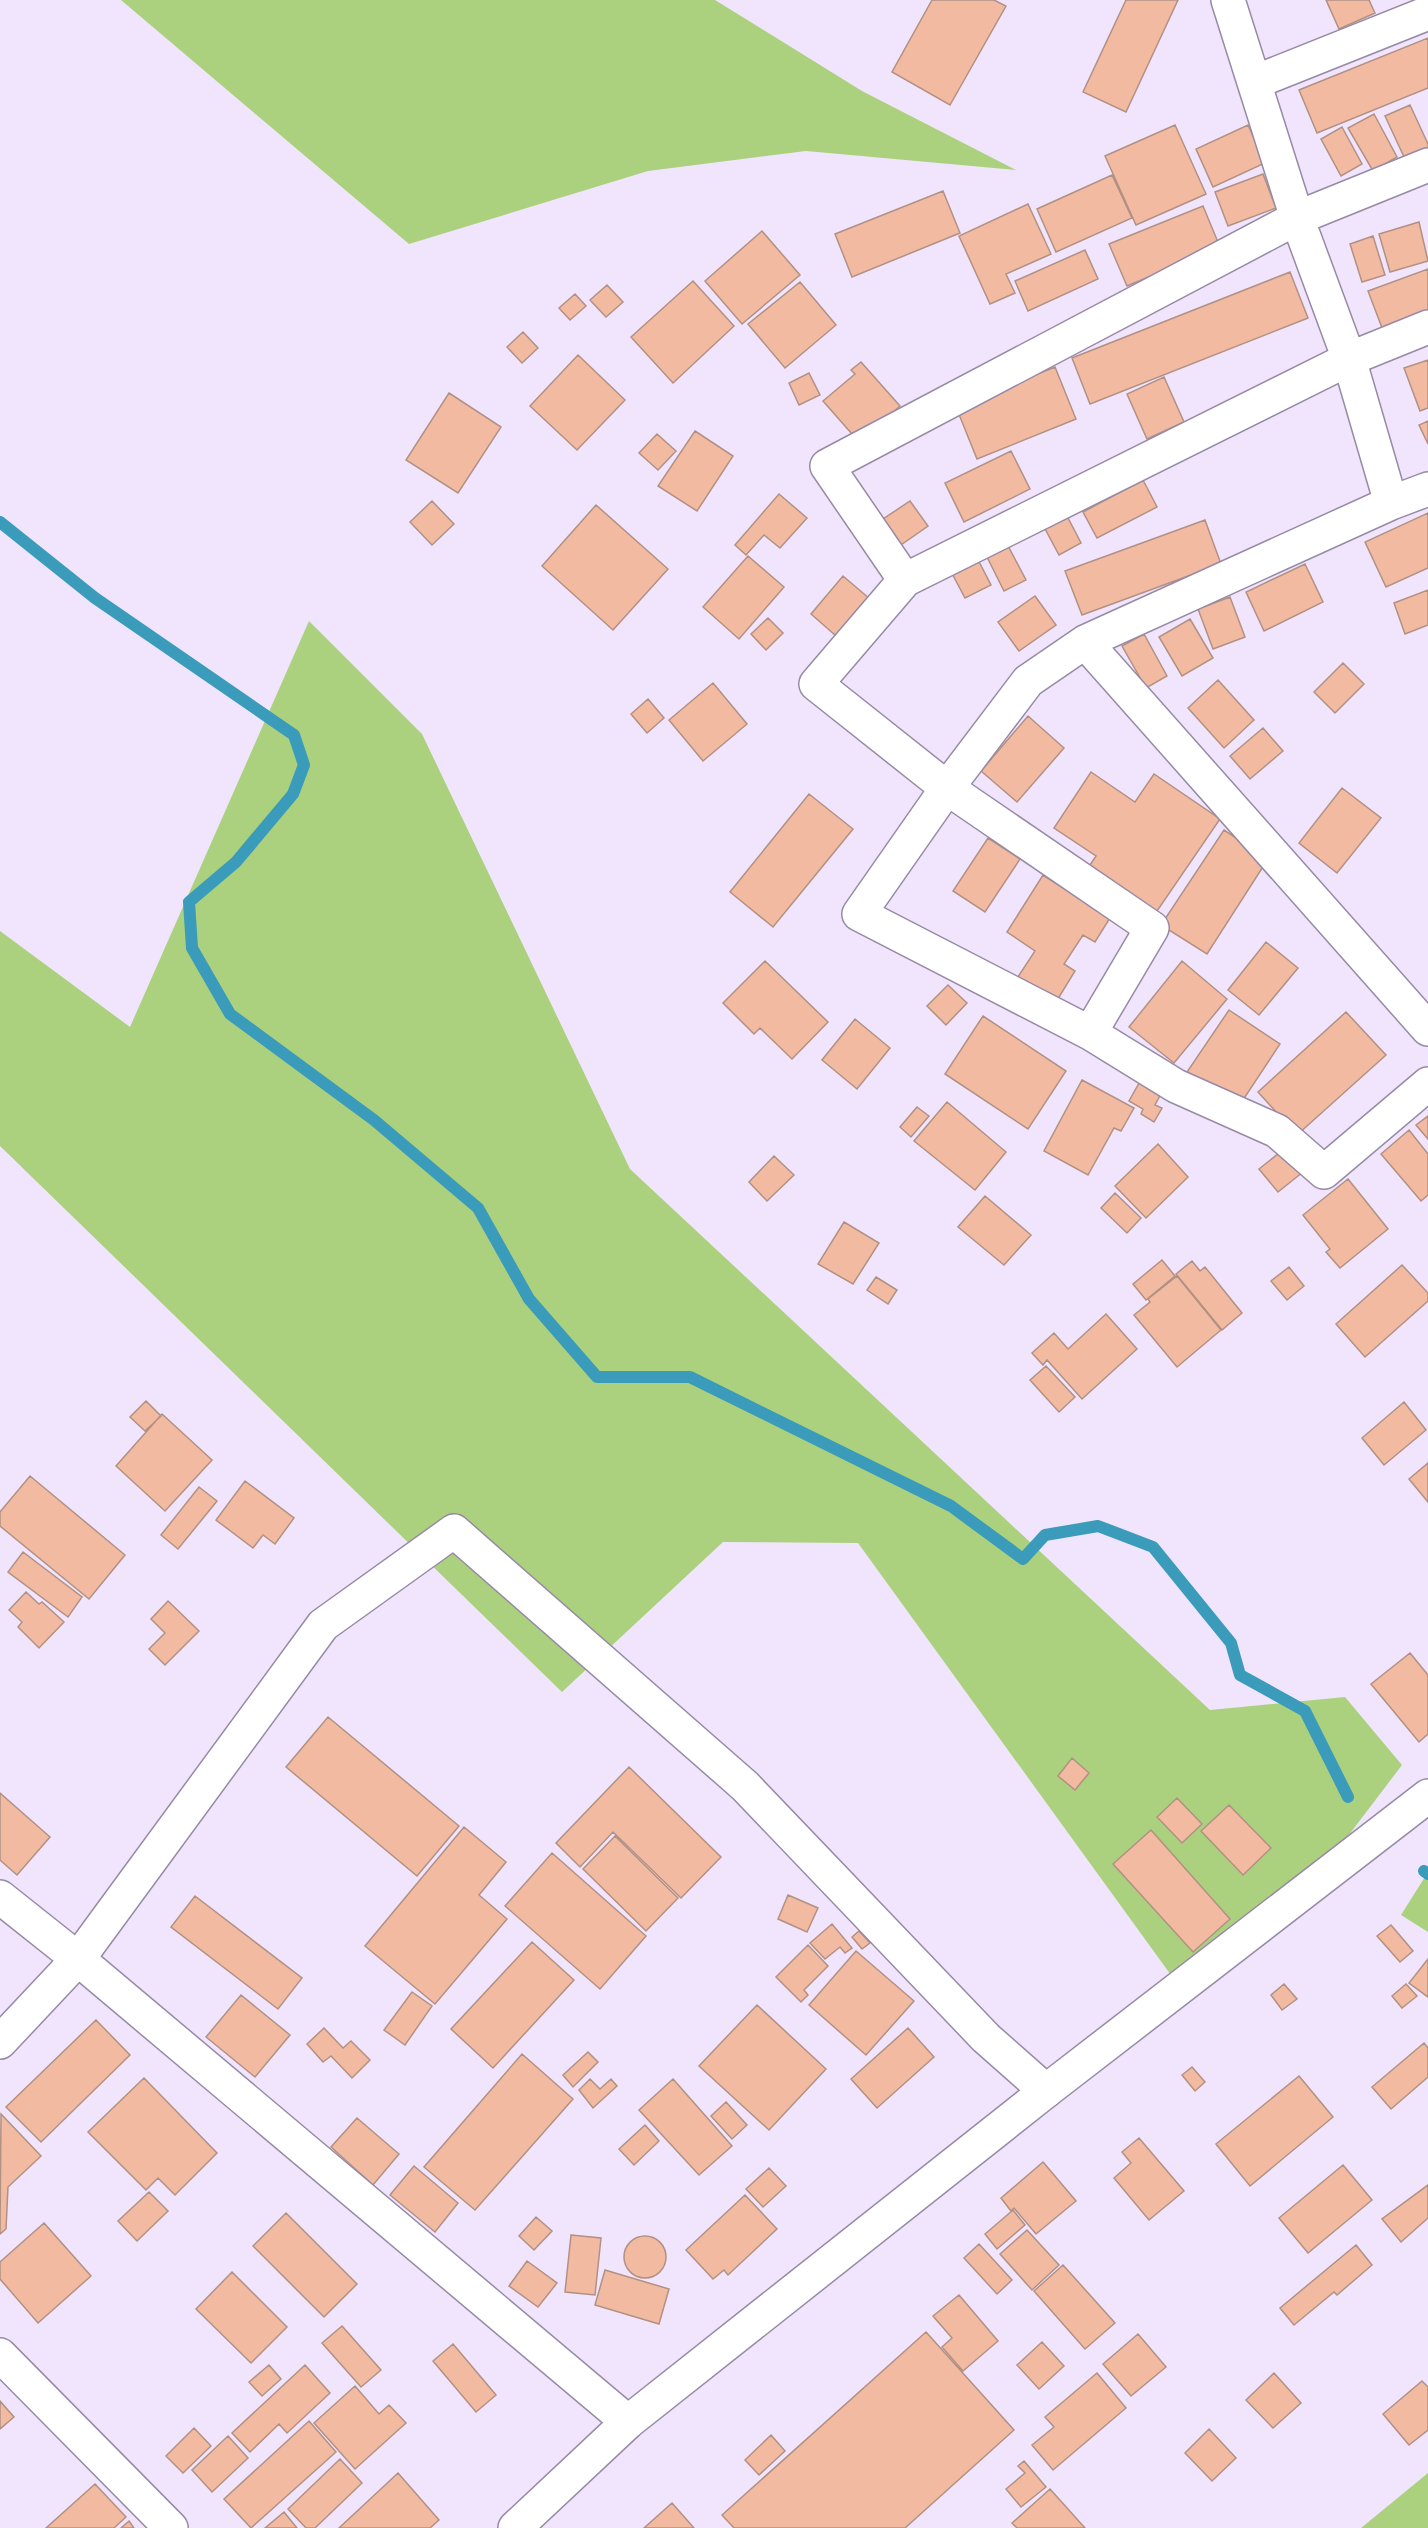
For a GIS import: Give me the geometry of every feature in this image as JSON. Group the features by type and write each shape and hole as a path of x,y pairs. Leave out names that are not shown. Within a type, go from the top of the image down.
{"street":[{"path":"1228,0 1297,218 1349,359 1391,502"},
{"path":"1255,82 1428,13"},
{"path":"905,580 826,466 1297,218 1428,165"},
{"path":"1090,1033 1152,928 947,788 816,684 905,580 1349,359 1428,327"},
{"path":"1428,489 1391,502 1085,642 1028,681 947,788 859,914 1090,1033 1176,1086 1277,1131 1324,1172 1428,1084"},
{"path":"1085,642 1428,1029"},
{"path":"0,2042 78,1959 323,1625 454,1531 745,1786 986,2038 1046,2091"},
{"path":"515,2528 628,2422 1046,2091 1428,1796"},
{"path":"0,1897 78,1959 628,2422"},
{"path":"0,2355 171,2528"}],"green space":[{"path":"121,0 715,0 862,91 1016,170 806,151 648,171 409,244"},
{"path":"309,621 422,734 630,1169 1210,1710 1345,1697 1402,1765 1339,1848 1176,1982 858,1543 723,1542 562,1692 0,1146 0,931 130,1027"},
{"path":"1428,1872 1428,1932 1401,1915"},
{"path":"1428,2473 1428,2528 1361,2528"}],"building":[{"path":"932,0 994,0 1006,6 950,105 892,72"},
{"path":"1126,0 1178,0 1126,112 1083,92"},
{"path":"1326,0 1369,0 1375,13 1339,29"},
{"path":"1428,38 1428,88 1317,133 1299,90"},
{"path":"1410,105 1428,148 1405,159 1385,116"},
{"path":"1374,114 1397,157 1373,171 1348,128"},
{"path":"1175,125 1206,194 1136,225 1105,156"},
{"path":"1248,125 1265,163 1213,187 1196,149"},
{"path":"1342,127 1362,164 1341,176 1321,139"},
{"path":"1263,174 1276,208 1228,226 1215,192"},
{"path":"1112,175 1132,218 1056,252 1037,209"},
{"path":"943,191 960,233 852,277 835,234"},
{"path":"1028,204 1051,254 1006,274 1015,293 990,304 959,236"},
{"path":"1203,206 1220,247 1127,286 1109,244"},
{"path":"1419,222 1428,261 1390,272 1379,234"},
{"path":"762,231 800,275 742,324 705,281"},
{"path":"1373,236 1385,275 1362,282 1350,244"},
{"path":"1085,250 1098,279 1028,311 1015,281"},
{"path":"1428,269 1428,317 1384,333 1368,291"},
{"path":"1290,272 1308,318 1090,404 1072,358"},
{"path":"693,281 734,326 673,383 631,337"},
{"path":"800,282 836,325 785,368 748,324"},
{"path":"607,285 623,302 606,317 590,300"},
{"path":"575,294 586,306 570,320 559,308"},
{"path":"523,332 538,348 522,363 507,347"},
{"path":"578,355 625,400 577,450 530,406"},
{"path":"1428,360 1428,408 1420,411 1404,368"},
{"path":"861,362 900,406 859,442 823,401 855,374 851,370"},
{"path":"1055,367 1076,419 977,459 956,407"},
{"path":"809,373 820,395 799,405 789,383"},
{"path":"1164,377 1184,422 1147,439 1127,394"},
{"path":"449,393 501,427 458,493 406,460"},
{"path":"1428,421 1428,444 1419,425"},
{"path":"695,431 733,456 697,511 658,486"},
{"path":"657,434 676,451 658,470 639,453"},
{"path":"1011,451 1030,489 964,522 945,483"},
{"path":"1143,480 1157,507 1097,538 1083,512"},
{"path":"779,494 807,518 780,548 764,535 746,555 735,545"},
{"path":"432,501 454,524 432,545 410,522"},
{"path":"910,501 928,526 898,547 880,521"},
{"path":"596,505 668,569 613,630 542,566"},
{"path":"1428,513 1428,568 1386,587 1365,542"},
{"path":"1066,514 1081,543 1059,555 1043,525"},
{"path":"1205,520 1221,564 1082,615 1065,571"},
{"path":"1005,540 1026,580 1004,591 984,551"},
{"path":"973,550 991,585 965,598 947,564"},
{"path":"748,556 784,587 739,639 703,607"},
{"path":"1305,564 1323,602 1264,631 1246,592"},
{"path":"843,576 877,605 844,643 811,614"},
{"path":"1428,590 1428,625 1405,634 1394,603"},
{"path":"1035,596 1056,625 1019,651 998,622"},
{"path":"1230,597 1245,637 1213,649 1198,609"},
{"path":"768,618 783,633 766,650 751,634"},
{"path":"1190,619 1213,658 1182,676 1159,637"},
{"path":"1144,634 1167,676 1146,688 1122,646"},
{"path":"1343,663 1364,684 1335,713 1314,692"},
{"path":"1218,680 1254,720 1224,748 1188,708"},
{"path":"713,683 747,724 703,761 669,720"},
{"path":"648,699 664,718 647,733 631,714"},
{"path":"1028,716 1064,748 1017,802 981,771"},
{"path":"1263,728 1283,751 1250,779 1230,756"},
{"path":"1091,772 1135,802 1154,774 1220,819 1155,914 1088,868 1096,856 1054,828"},
{"path":"1342,788 1381,818 1337,873 1299,843"},
{"path":"809,794 853,829 773,927 730,892"},
{"path":"1224,830 1268,859 1207,954 1161,925"},
{"path":"988,838 1020,859 985,912 953,891"},
{"path":"1043,875 1110,918 1095,942 1083,935 1064,964 1075,971 1053,1007 1014,983 1035,951 1007,932"},
{"path":"1266,942 1298,968 1259,1015 1228,990"},
{"path":"765,961 828,1022 792,1059 760,1028 754,1034 723,1003"},
{"path":"1182,961 1227,999 1174,1063 1129,1027"},
{"path":"948,985 967,1003 946,1025 927,1006"},
{"path":"1229,1010 1280,1044 1239,1106 1187,1072"},
{"path":"1346,1012 1386,1055 1297,1135 1258,1092"},
{"path":"983,1016 1066,1071 1028,1129 945,1074"},
{"path":"855,1019 890,1048 857,1089 822,1060"},
{"path":"1143,1076 1164,1088 1155,1105 1162,1108 1154,1122 1141,1114 1143,1109 1129,1101"},
{"path":"1082,1080 1134,1108 1121,1131 1114,1128 1088,1175 1044,1151"},
{"path":"947,1102 1006,1152 975,1190 914,1141"},
{"path":"917,1107 929,1116 911,1137 900,1127"},
{"path":"1428,1116 1428,1139 1416,1125"},
{"path":"1409,1130 1428,1154 1428,1195 1421,1201 1381,1154"},
{"path":"1158,1144 1188,1177 1146,1218 1115,1186"},
{"path":"1289,1145 1308,1168 1278,1192 1259,1169"},
{"path":"774,1156 794,1175 767,1201 749,1182"},
{"path":"1348,1179 1388,1229 1340,1268 1326,1252 1330,1249 1303,1215"},
{"path":"1115,1193 1141,1218 1127,1233 1101,1208"},
{"path":"985,1196 1031,1235 1004,1265 958,1227"},
{"path":"844,1222 879,1243 853,1284 818,1264"},
{"path":"1162,1260 1175,1276 1146,1300 1133,1284"},
{"path":"1192,1261 1200,1271 1205,1267 1242,1313 1222,1330 1176,1274"},
{"path":"1402,1265 1428,1293 1428,1301 1365,1357 1336,1324"},
{"path":"1289,1267 1304,1286 1287,1300 1271,1281"},
{"path":"1177,1276 1221,1330 1177,1367 1134,1315 1150,1302 1148,1299"},
{"path":"876,1277 897,1290 888,1304 867,1290"},
{"path":"1106,1314 1137,1349 1082,1399 1047,1360 1043,1365 1032,1353 1054,1333 1068,1349"},
{"path":"1046,1366 1075,1397 1059,1412 1030,1380"},
{"path":"146,1401 161,1416 145,1431 130,1417"},
{"path":"1404,1402 1426,1430 1384,1465 1362,1438"},
{"path":"162,1414 212,1460 165,1511 116,1466"},
{"path":"1428,1463 1428,1502 1409,1479"},
{"path":"30,1476 125,1555 89,1599 0,1526 0,1512"},
{"path":"245,1481 294,1518 275,1544 263,1535 253,1548 216,1520"},
{"path":"199,1487 217,1501 178,1549 161,1535"},
{"path":"23,1552 82,1597 68,1617 8,1572"},
{"path":"26,1592 39,1604 42,1602 64,1622 39,1648 18,1627 22,1622 9,1610"},
{"path":"168,1601 199,1631 165,1665 149,1649 165,1633 151,1619"},
{"path":"1410,1653 1428,1675 1428,1734 1419,1742 1371,1684"},
{"path":"328,1717 459,1826 417,1876 286,1767"},
{"path":"1072,1758 1089,1773 1075,1790 1058,1776"},
{"path":"629,1767 721,1857 681,1898 613,1832 580,1867 556,1843"},
{"path":"0,1793 50,1837 17,1875 0,1860"},
{"path":"1177,1798 1202,1824 1182,1843 1157,1817"},
{"path":"1229,1805 1271,1848 1243,1875 1201,1831"},
{"path":"464,1827 506,1862 479,1895 507,1919 435,2004 365,1946"},
{"path":"1151,1830 1230,1919 1193,1952 1113,1864"},
{"path":"615,1836 678,1898 646,1931 583,1869"},
{"path":"552,1853 646,1936 600,1989 505,1906"},
{"path":"788,1895 818,1908 807,1932 778,1919"},
{"path":"195,1896 302,1978 278,2009 171,1927"},
{"path":"832,1924 852,1948 845,1953 840,1947 825,1959 810,1943"},
{"path":"1391,1925 1413,1951 1400,1962 1377,1936"},
{"path":"859,1931 870,1943 862,1949 852,1937"},
{"path":"532,1942 574,1980 493,2068 451,2029"},
{"path":"808,1945 828,1966 804,1990 808,1995 801,2002 776,1977"},
{"path":"856,1951 914,2001 866,2055 809,2005"},
{"path":"1428,1959 1428,1997 1409,1983"},
{"path":"1284,1984 1297,1999 1282,2010 1271,1995"},
{"path":"1406,1984 1417,1996 1402,2008 1392,1996"},
{"path":"412,1992 432,2006 405,2045 384,2030"},
{"path":"241,1995 290,2035 255,2077 206,2037"},
{"path":"757,2005 826,2069 769,2130 699,2066"},
{"path":"96,2020 130,2055 41,2142 6,2107"},
{"path":"324,2028 343,2048 351,2041 370,2060 352,2078 331,2056 323,2062 307,2044"},
{"path":"908,2028 934,2057 877,2108 851,2079"},
{"path":"1424,2043 1428,2048 1428,2077 1391,2109 1372,2087"},
{"path":"588,2052 598,2062 573,2087 563,2075"},
{"path":"522,2054 573,2099 475,2210 424,2167"},
{"path":"1192,2067 1205,2082 1195,2091 1182,2075"},
{"path":"1299,2076 1333,2117 1250,2186 1216,2144"},
{"path":"144,2078 217,2153 175,2195 158,2178 146,2190 88,2132"},
{"path":"590,2079 600,2089 611,2079 617,2086 593,2108 579,2090"},
{"path":"673,2079 732,2146 699,2175 639,2110"},
{"path":"726,2102 747,2125 732,2139 711,2116"},
{"path":"1,2114 41,2156 8,2187 6,2229 0,2234"},
{"path":"357,2118 399,2154 373,2185 331,2147"},
{"path":"645,2125 659,2141 634,2165 619,2149"},
{"path":"1139,2138 1184,2191 1149,2220 1114,2178 1131,2163 1122,2152"},
{"path":"1043,2162 1076,2201 1036,2234 1014,2208 1011,2211 1001,2198"},
{"path":"1343,2165 1372,2200 1308,2253 1279,2218"},
{"path":"414,2166 458,2203 435,2232 390,2195"},
{"path":"769,2168 786,2186 763,2207 746,2189"},
{"path":"1428,2185 1428,2218 1401,2242 1382,2219"},
{"path":"149,2192 168,2211 137,2241 118,2221"},
{"path":"745,2195 777,2229 728,2275 724,2270 713,2279 686,2250"},
{"path":"1013,2210 1025,2225 997,2249 985,2234"},
{"path":"286,2213 357,2284 324,2317 253,2246"},
{"path":"536,2217 552,2231 534,2250 519,2236"},
{"path":"44,2223 91,2276 38,2323 0,2279 0,2262"},
{"path":"1027,2230 1059,2265 1032,2290 1000,2254"},
{"path":"571,2235 601,2238 595,2295 565,2292"},
{"path":"645,2236 660,2242 666,2257 660,2272 645,2278 630,2272 624,2257 630,2242"},
{"path":"979,2244 1012,2280 997,2294 964,2258"},
{"path":"1356,2245 1372,2265 1337,2295 1334,2292 1294,2325 1280,2308"},
{"path":"527,2261 557,2283 538,2307 509,2286"},
{"path":"1063,2265 1115,2323 1085,2349 1034,2291"},
{"path":"605,2270 669,2289 659,2324 595,2305"},
{"path":"232,2272 287,2327 251,2363 196,2309"},
{"path":"959,2295 998,2341 963,2371 942,2347 952,2338 933,2316"},
{"path":"342,2326 381,2370 361,2387 322,2343"},
{"path":"926,2332 1014,2430 905,2528 734,2528 722,2515"},
{"path":"1138,2334 1166,2367 1131,2396 1103,2364"},
{"path":"1042,2342 1064,2366 1039,2389 1017,2365"},
{"path":"453,2344 496,2395 476,2412 433,2361"},
{"path":"269,2365 281,2379 262,2396 249,2382"},
{"path":"305,2365 330,2393 287,2433 279,2424 250,2452 232,2433"},
{"path":"1097,2373 1126,2408 1053,2470 1032,2445 1054,2427 1045,2417"},
{"path":"1274,2373 1301,2403 1273,2428 1246,2400"},
{"path":"1422,2381 1428,2387 1428,2430 1409,2445 1383,2414"},
{"path":"355,2386 379,2414 389,2405 406,2423 355,2469 314,2423"},
{"path":"0,2401 14,2417 0,2429"},
{"path":"309,2421 336,2452 251,2528 224,2499"},
{"path":"194,2428 211,2446 183,2473 166,2456"},
{"path":"1209,2429 1236,2458 1212,2481 1185,2453"},
{"path":"771,2435 785,2451 759,2475 745,2460"},
{"path":"228,2436 248,2458 212,2492 192,2470"},
{"path":"340,2459 362,2483 315,2528 306,2528 288,2509"},
{"path":"1024,2461 1046,2487 1021,2507 1006,2489 1025,2473 1018,2466"},
{"path":"398,2473 439,2520 430,2528 339,2528"},
{"path":"95,2484 126,2517 114,2528 46,2528"},
{"path":"1050,2489 1085,2528 1017,2528 1012,2523"},
{"path":"672,2503 694,2528 644,2528"},
{"path":"284,2512 297,2528 265,2528"},
{"path":"129,2521 134,2528 121,2528"}],"waterway":[{"path":"0,522 95,598 294,735 304,765 293,794 236,862 189,902 192,948 230,1014 374,1120 478,1208 529,1299 597,1377 690,1377 951,1506 1023,1559 1045,1535 1098,1526 1153,1547 1231,1643 1240,1675 1305,1711 1348,1797"},
{"path":"1424,1871 1428,1874"}]}
